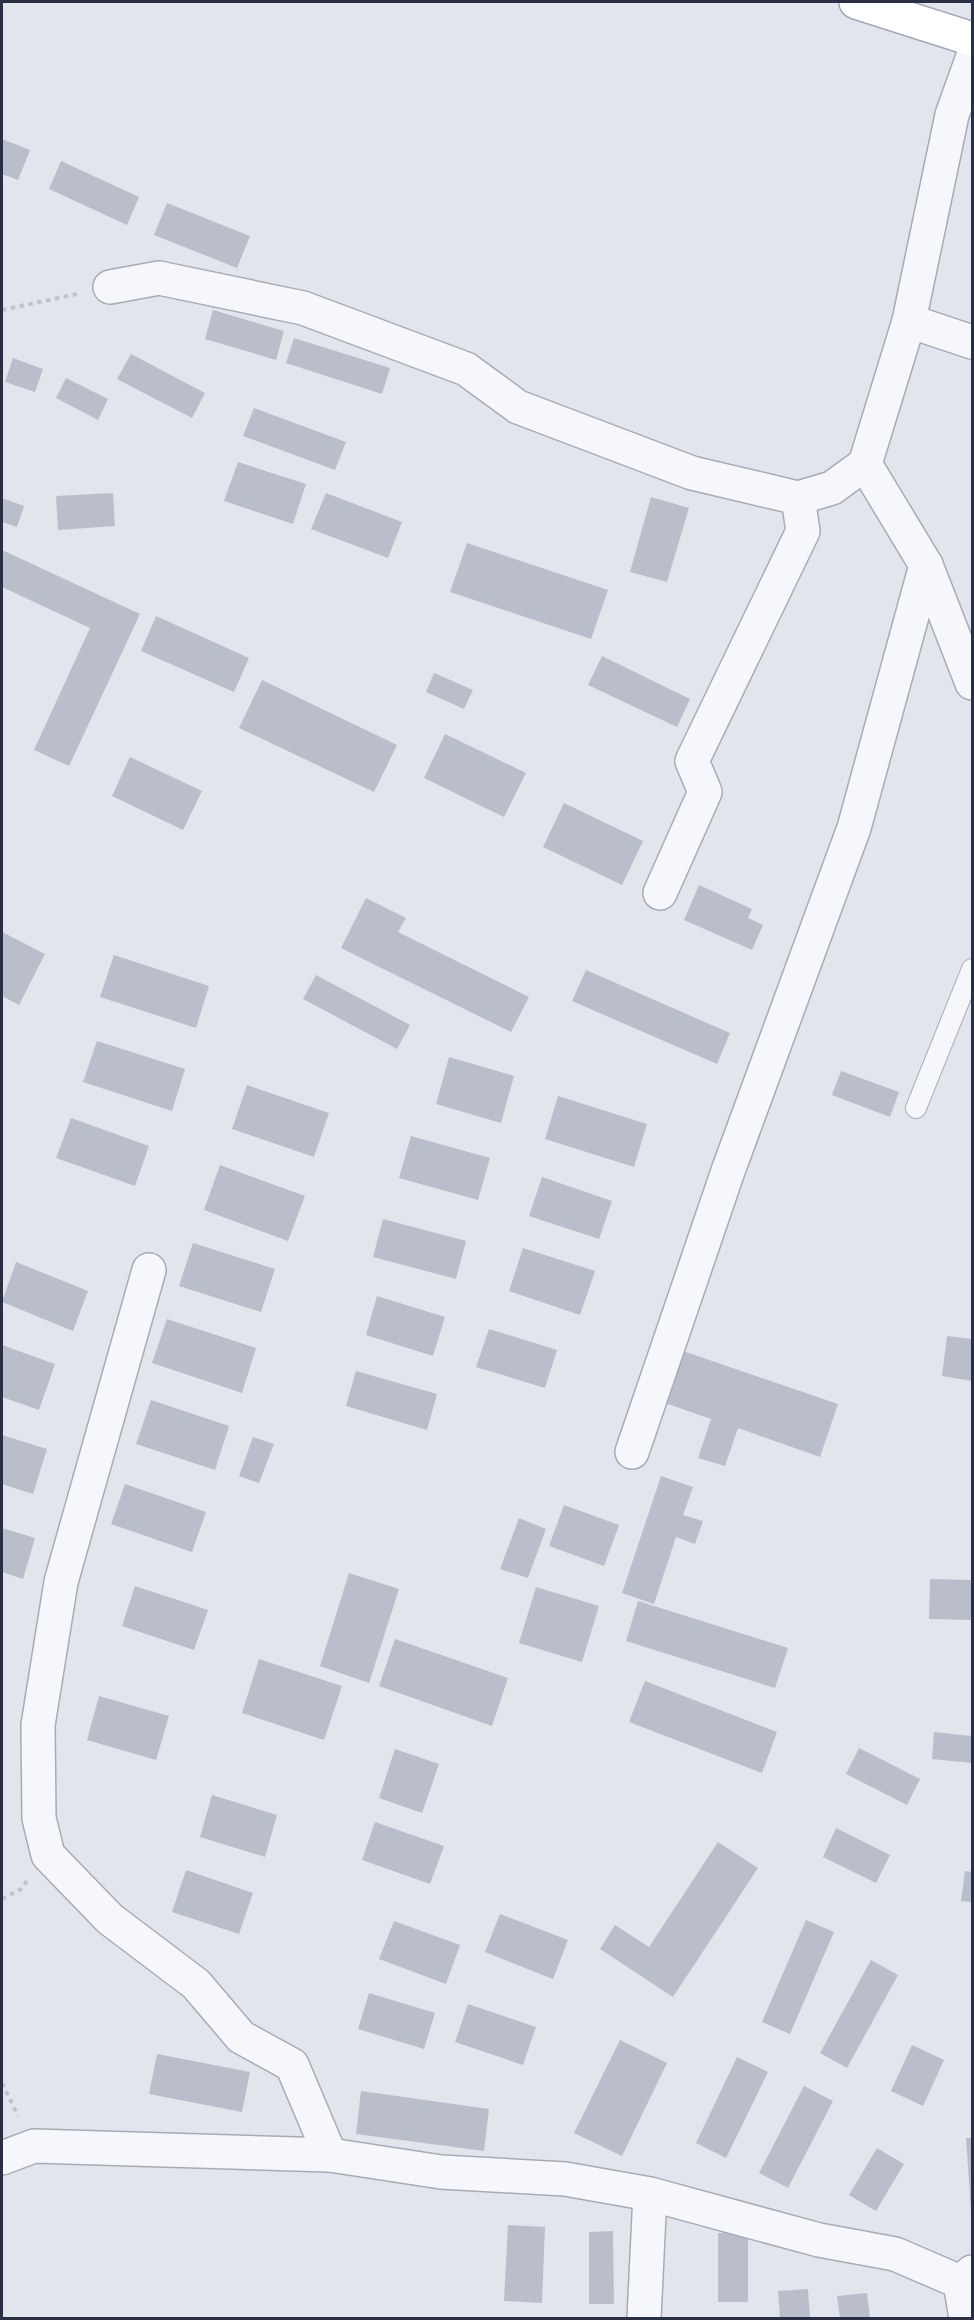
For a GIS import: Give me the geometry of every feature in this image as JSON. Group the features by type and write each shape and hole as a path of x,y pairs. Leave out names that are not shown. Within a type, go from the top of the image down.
{"main road":[{"path":"856,2 972,39"}],"street":[{"path":"110,287 159,278 303,308 466,369 518,407 692,473 798,498 832,488 865,464 909,321 952,115 972,59"},
{"path":"909,321 972,342"},
{"path":"865,464 926,565 972,683"},
{"path":"660,893 705,792 692,761 803,531 798,498"},
{"path":"632,1452 732,1160 854,828 926,565"},
{"path":"149,1270 61,1582 38,1725 39,1818 48,1855 110,1919 196,1983 241,2037 292,2065 330,2155"},
{"path":"2,2158 34,2146 330,2155 441,2172 565,2179 650,2194 819,2240 896,2254 966,2277 966,2319"},
{"path":"644,2319 650,2194"}],"lane":[{"path":"916,1108 972,969"}],"path":[{"path":"2,310 110,287"}],"building":[{"path":"2,139 30,150 18,180 2,174"},
{"path":"61,161 139,197 127,225 49,189"},
{"path":"167,203 250,236 237,268 154,235"},
{"path":"213,310 284,331 276,360 205,339"},
{"path":"294,338 390,368 382,394 286,363"},
{"path":"131,354 205,393 192,418 117,379"},
{"path":"13,358 43,369 35,392 5,382"},
{"path":"66,378 108,399 98,420 56,398"},
{"path":"254,408 346,442 335,470 243,436"},
{"path":"238,462 306,484 293,524 224,501"},
{"path":"113,493 115,526 58,530 56,496"},
{"path":"326,493 402,522 388,558 311,529"},
{"path":"651,497 689,508 667,582 630,572"},
{"path":"2,498 24,506 17,527 2,522"},
{"path":"467,543 608,590 591,639 450,592"},
{"path":"2,550 140,614 69,766 34,750 90,628 2,587"},
{"path":"156,616 249,658 234,692 141,651"},
{"path":"602,656 690,699 677,727 588,685"},
{"path":"434,673 473,690 464,709 426,692"},
{"path":"262,680 397,745 374,792 239,728"},
{"path":"445,734 526,773 504,817 424,778"},
{"path":"130,757 202,791 183,830 112,796"},
{"path":"564,803 643,841 622,885 543,847"},
{"path":"699,885 752,909 748,918 763,925 752,950 684,920"},
{"path":"366,898 406,918 398,932 529,997 511,1032 341,948"},
{"path":"2,932 45,954 19,1005 2,996"},
{"path":"114,955 209,986 196,1028 100,997"},
{"path":"586,970 730,1033 717,1064 572,1001"},
{"path":"316,975 410,1025 397,1049 303,999"},
{"path":"97,1041 185,1069 172,1111 83,1082"},
{"path":"449,1057 514,1076 501,1123 436,1104"},
{"path":"841,1071 899,1092 890,1117 832,1095"},
{"path":"247,1085 329,1113 314,1157 232,1129"},
{"path":"558,1096 647,1124 634,1167 545,1139"},
{"path":"71,1118 149,1146 135,1186 56,1158"},
{"path":"411,1136 490,1158 478,1200 399,1178"},
{"path":"220,1165 305,1196 288,1241 204,1210"},
{"path":"542,1177 612,1201 599,1239 529,1216"},
{"path":"383,1219 466,1241 456,1279 373,1257"},
{"path":"193,1243 275,1269 261,1312 179,1286"},
{"path":"523,1248 595,1271 580,1315 509,1291"},
{"path":"16,1262 88,1291 73,1331 2,1302"},
{"path":"377,1296 445,1317 433,1356 366,1335"},
{"path":"167,1319 256,1348 242,1393 152,1363"},
{"path":"489,1329 557,1350 545,1388 476,1367"},
{"path":"947,1336 972,1339 972,1381 942,1376"},
{"path":"2,1345 55,1364 39,1410 2,1397"},
{"path":"683,1351 838,1404 820,1457 738,1428 725,1466 698,1458 711,1419 665,1403"},
{"path":"356,1371 437,1394 427,1430 346,1406"},
{"path":"151,1400 229,1426 215,1470 136,1444"},
{"path":"2,1435 47,1449 33,1494 2,1484"},
{"path":"253,1437 274,1444 259,1483 239,1476"},
{"path":"661,1476 693,1487 683,1515 703,1521 695,1544 676,1537 654,1604 622,1593"},
{"path":"125,1484 206,1512 192,1552 111,1524"},
{"path":"564,1505 619,1525 604,1566 549,1546"},
{"path":"519,1518 546,1529 528,1578 500,1569"},
{"path":"2,1528 35,1538 23,1579 2,1572"},
{"path":"349,1573 399,1589 369,1683 320,1666"},
{"path":"930,1579 972,1580 972,1620 929,1619"},
{"path":"135,1586 208,1610 194,1650 122,1626"},
{"path":"536,1587 599,1606 582,1662 519,1643"},
{"path":"638,1601 788,1648 775,1688 626,1641"},
{"path":"395,1639 508,1678 492,1726 379,1686"},
{"path":"259,1659 342,1686 324,1740 242,1713"},
{"path":"645,1681 777,1732 762,1773 629,1722"},
{"path":"99,1696 169,1716 156,1760 87,1740"},
{"path":"934,1732 972,1736 972,1763 932,1759"},
{"path":"859,1748 920,1779 907,1805 846,1774"},
{"path":"395,1749 439,1764 422,1813 379,1798"},
{"path":"212,1795 277,1815 265,1857 200,1837"},
{"path":"375,1822 444,1846 430,1884 362,1860"},
{"path":"836,1828 890,1855 876,1883 823,1857"},
{"path":"718,1842 758,1868 673,1997 600,1949 615,1925 649,1947"},
{"path":"186,1870 253,1893 239,1934 172,1912"},
{"path":"965,1871 972,1872 972,1902 961,1901"},
{"path":"500,1914 568,1940 553,1979 485,1952"},
{"path":"806,1920 834,1932 790,2034 762,2022"},
{"path":"394,1921 460,1945 446,1984 379,1959"},
{"path":"871,1960 898,1975 847,2068 820,2053"},
{"path":"369,1993 435,2013 424,2049 358,2029"},
{"path":"468,2004 536,2027 523,2065 455,2042"},
{"path":"620,2040 667,2063 622,2156 574,2133"},
{"path":"912,2045 944,2060 923,2106 891,2091"},
{"path":"157,2054 250,2072 242,2112 149,2094"},
{"path":"737,2057 768,2072 726,2158 696,2143"},
{"path":"804,2086 833,2101 788,2188 759,2173"},
{"path":"361,2091 489,2109 484,2151 356,2134"},
{"path":"966,2138 972,2138 972,2211 971,2211"},
{"path":"877,2148 904,2164 876,2211 849,2195"},
{"path":"508,2225 545,2227 542,2303 504,2301"},
{"path":"613,2231 614,2304 589,2304 589,2232"},
{"path":"718,2233 748,2233 748,2302 718,2302"},
{"path":"808,2289 810,2318 780,2318 778,2291"},
{"path":"867,2293 870,2318 840,2318 837,2296"}]}
